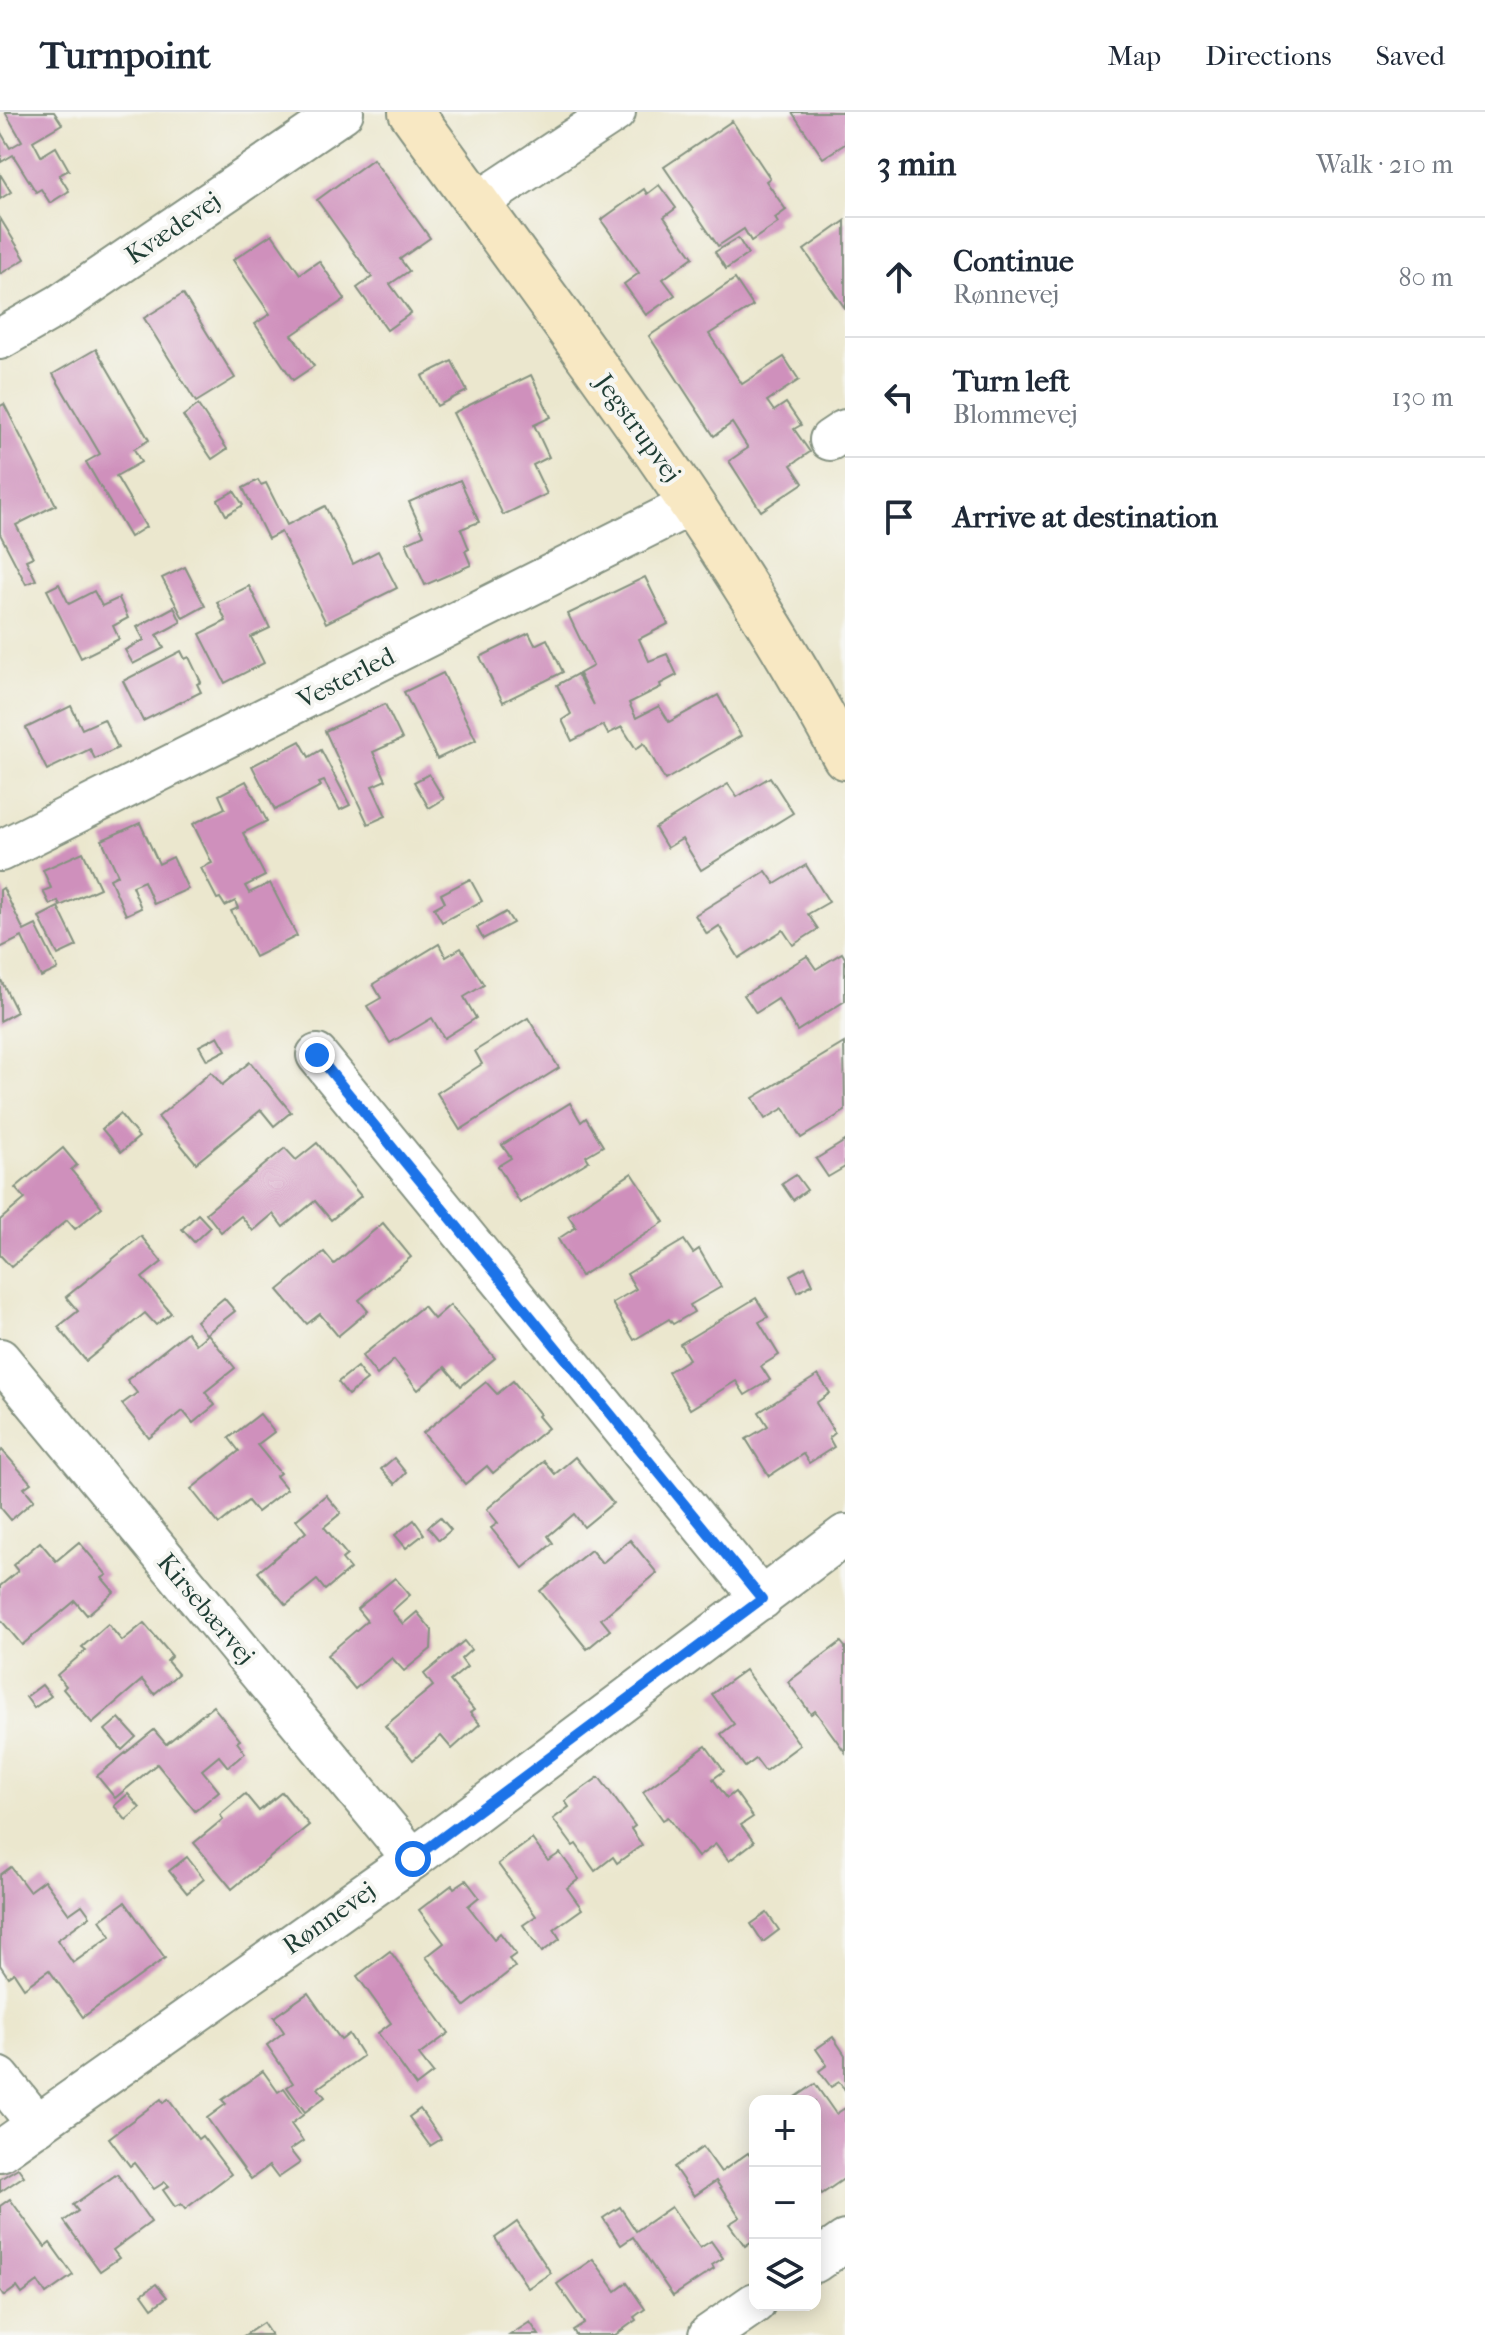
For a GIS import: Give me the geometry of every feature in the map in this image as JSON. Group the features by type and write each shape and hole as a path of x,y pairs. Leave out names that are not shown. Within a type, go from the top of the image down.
{"street":[{"name":"Kvædevej","path":"0,339 61,304 343,112"},
{"name":"Jegstrupvej","path":"411,112 692,504 805,683 845,757"},
{"path":"477,203 615,112"},
{"name":"Vesterled","path":"0,851 692,504"},
{"path":"317,1055 762,1599"},
{"name":"Kirsebærvej","path":"0,1359 413,1859"},
{"name":"Rønnevej","path":"0,2151 413,1859 845,1535"},
{"path":"0,2078 38,2125"},
{"path":"821,2258 845,2241"},
{"path":"709,2335 749,2307"}],"building":[{"path":"5,112 54,112 62,124 33,141 41,156 56,147 69,170 59,175 69,191 50,203 41,189 36,192 13,155 1,162 0,131 10,148 22,141"},
{"path":"792,112 845,112 845,144 823,158"},
{"path":"732,121 770,178 766,181 786,210 775,218 778,223 751,241 744,229 718,246 664,167"},
{"path":"373,159 430,238 400,259 409,271 390,284 411,313 387,330 357,288 372,277 317,200"},
{"path":"0,174 11,192 0,199"},
{"path":"659,185 676,208 664,217 693,257 663,279 675,295 646,315 624,284 639,273 601,220 644,189 647,194"},
{"path":"0,218 25,259 0,274"},
{"path":"845,221 845,308 804,250"},
{"path":"272,234 300,274 319,261 345,299 292,335 314,366 293,380 255,324 270,314 233,260"},
{"path":"738,238 748,254 726,269 715,252"},
{"path":"735,279 753,306 709,334 742,384 784,357 799,380 767,401 774,411 786,403 801,425 794,429 810,452 791,465 803,483 761,511 729,461 748,448 732,423 714,436 649,336"},
{"path":"183,294 235,378 196,402 144,318"},
{"path":"96,349 149,440 134,449 141,462 116,476 146,527 130,537 86,462 100,454 53,374"},
{"path":"452,361 467,391 437,406 422,376"},
{"path":"531,375 551,417 534,425 549,457 533,465 547,494 503,515 453,413"},
{"path":"4,404 56,505 16,525 33,557 26,560 36,580 26,584 0,534 0,406"},
{"path":"198,405 227,449 212,459 183,416"},
{"path":"258,480 261,485 266,483 287,525 325,506 353,564 378,551 397,588 326,623 281,532 268,539 243,488"},
{"path":"460,480 479,522 461,529 471,565 425,585 406,543 424,535 409,502"},
{"path":"234,491 243,505 226,515 218,500"},
{"path":"185,567 205,606 183,618 162,578"},
{"path":"645,577 668,624 639,639 649,661 667,654 677,675 629,703 636,718 659,706 669,722 718,695 741,736 665,780 644,743 636,749 622,727 608,734 603,725 572,741 562,720 571,714 557,685 577,674 594,705 579,674 593,666 568,614"},
{"path":"59,584 69,604 94,591 102,606 119,598 128,618 113,626 119,639 81,658 47,590"},
{"path":"249,586 270,628 251,637 264,663 225,683 200,634 226,621 217,602"},
{"path":"174,607 181,622 157,635 164,648 133,664 125,650 144,640 137,627"},
{"path":"529,633 535,645 547,639 563,672 503,702 480,657"},
{"path":"181,651 185,659 189,657 201,682 197,684 201,692 143,721 123,681"},
{"path":"443,673 476,740 437,759 404,692"},
{"path":"385,704 402,739 373,752 386,780 372,786 386,816 368,824 325,731"},
{"path":"71,706 82,729 104,719 118,748 95,759 90,749 47,770 26,728"},
{"path":"300,741 309,757 321,750 350,805 340,810 324,781 319,783 321,786 275,810 252,766"},
{"path":"429,774 444,799 429,808 414,782"},
{"path":"770,777 793,813 701,870 682,839 667,848 655,828 728,784 737,797"},
{"path":"246,781 267,821 243,833 265,876 245,886 249,893 270,883 297,936 255,957 231,911 238,908 235,901 225,906 220,898 217,899 201,868 212,863 193,824 225,808 219,795"},
{"path":"140,823 159,864 173,857 188,889 154,904 144,881 132,886 141,908 126,915 110,879 118,875 102,840"},
{"path":"83,852 100,888 60,906 58,901 50,905 43,891 51,888 43,870"},
{"path":"806,865 829,902 808,914 818,929 793,945 783,930 739,958 719,926 707,934 695,915 766,871 775,884"},
{"path":"470,879 482,901 442,922 434,908 445,902 441,894"},
{"path":"3,888 24,931 36,925 58,969 41,977 22,937 0,948 0,890"},
{"path":"58,907 77,946 58,955 39,917"},
{"path":"506,912 513,923 483,939 477,928"},
{"path":"439,944 446,957 461,948 484,985 464,997 476,1018 444,1038 432,1018 390,1043 367,1006 381,998 373,984"},
{"path":"842,953 845,958 845,1001 797,1031 778,999 756,1013 744,995 807,956 816,969"},
{"path":"0,978 17,1012 0,1021"},
{"path":"528,1018 559,1068 460,1130 437,1093 482,1064 475,1051"},
{"path":"218,1036 226,1050 207,1060 199,1046"},
{"path":"844,1043 845,1111 801,1138 784,1108 765,1119 753,1098"},
{"path":"250,1062 291,1112 274,1126 261,1110 196,1163 158,1117 211,1072 222,1085"},
{"path":"570,1103 581,1122 586,1118 603,1146 586,1156 589,1161 520,1203 498,1166 511,1158 502,1145"},
{"path":"120,1114 139,1137 121,1152 102,1129"},
{"path":"845,1141 845,1167 828,1177 816,1159"},
{"path":"317,1143 361,1196 331,1220 315,1201 283,1227 273,1214 253,1231 241,1216 221,1232 206,1213 285,1148 296,1160"},
{"path":"63,1148 77,1165 71,1170 102,1207 75,1229 67,1220 11,1267 0,1255 0,1220 25,1199 15,1188"},
{"path":"632,1173 664,1222 581,1276 558,1239 576,1227 568,1215"},
{"path":"796,1175 807,1190 793,1200 782,1184"},
{"path":"198,1214 210,1227 194,1242 182,1229"},
{"path":"383,1223 411,1257 359,1300 368,1311 338,1336 320,1314 307,1324 278,1290 324,1252 334,1264"},
{"path":"141,1236 162,1262 142,1278 171,1313 156,1325 145,1313 86,1361 58,1327 78,1311 66,1297"},
{"path":"684,1240 693,1253 699,1249 721,1287 690,1305 694,1312 673,1324 669,1319 634,1340 612,1303 636,1289 627,1274"},
{"path":"805,1267 813,1284 798,1292 790,1275"},
{"path":"224,1298 235,1311 206,1334 196,1321"},
{"path":"756,1298 768,1317 759,1322 779,1355 761,1366 770,1380 745,1395 736,1381 690,1409 668,1372 689,1359 680,1344"},
{"path":"450,1305 495,1358 461,1386 445,1367 418,1390 394,1360 377,1375 362,1356 423,1306 434,1319"},
{"path":"187,1332 196,1344 208,1334 235,1368 205,1392 215,1405 193,1423 183,1411 149,1438 122,1404 137,1393 127,1380"},
{"path":"357,1367 367,1380 348,1395 338,1382"},
{"path":"818,1375 830,1393 816,1403 835,1433 829,1438 834,1447 809,1463 803,1454 769,1476 746,1439 768,1426 759,1412"},
{"path":"513,1381 548,1428 493,1473 487,1466 465,1484 423,1433 486,1382 497,1394"},
{"path":"260,1414 274,1432 257,1445 280,1473 276,1476 287,1489 257,1512 248,1501 219,1524 191,1489 239,1451 229,1438"},
{"path":"2,1450 31,1483 24,1488 34,1500 11,1520 0,1507"},
{"path":"575,1457 613,1503 584,1527 574,1514 548,1536 553,1543 523,1568 491,1528 498,1523 487,1509 544,1461 555,1474"},
{"path":"394,1458 406,1473 395,1484 381,1469"},
{"path":"326,1495 341,1513 324,1527 347,1555 342,1559 350,1569 325,1590 317,1580 286,1605 258,1572 306,1532 296,1520"},
{"path":"440,1517 451,1530 439,1540 428,1527"},
{"path":"414,1520 424,1534 406,1548 395,1535"},
{"path":"630,1540 657,1573 601,1619 610,1630 587,1649 540,1591 591,1550 602,1563"},
{"path":"40,1542 56,1561 79,1542 107,1575 102,1578 114,1592 87,1615 75,1601 22,1645 0,1619 0,1586 18,1571 13,1565"},
{"path":"395,1578 410,1595 392,1611 403,1624 417,1612 432,1630 431,1649 404,1671 392,1658 355,1689 327,1655 367,1621 357,1609"},
{"path":"144,1623 172,1656 167,1661 178,1674 154,1694 142,1680 92,1723 63,1689 66,1686 57,1675 86,1650 82,1647 108,1624 122,1641"},
{"path":"464,1641 471,1650 461,1659 467,1667 450,1681 474,1710 470,1713 480,1724 452,1749 441,1736 413,1760 385,1726 433,1686 424,1674"},
{"path":"841,1642 845,1647 845,1752 815,1711 811,1714 788,1682"},
{"path":"745,1670 800,1745 765,1771 756,1759 745,1767 721,1734 734,1724 712,1694"},
{"path":"42,1685 51,1696 34,1708 26,1697"},
{"path":"213,1706 240,1740 237,1742 245,1753 228,1767 219,1756 202,1770 219,1791 195,1811 157,1764 115,1798 97,1776 154,1730 166,1744"},
{"path":"119,1718 136,1737 122,1750 105,1730"},
{"path":"706,1746 724,1771 713,1779 727,1798 735,1792 753,1817 741,1825 754,1842 729,1861 716,1844 698,1857 668,1817 663,1820 643,1792"},
{"path":"599,1777 635,1826 631,1829 642,1845 617,1863 613,1857 595,1871 553,1819 569,1807 565,1801"},
{"path":"282,1792 309,1825 232,1889 194,1843 223,1819 220,1815 245,1794 259,1811"},
{"path":"128,1794 140,1808 126,1820 114,1806"},
{"path":"532,1839 548,1861 560,1853 579,1879 567,1888 582,1909 554,1929 560,1939 542,1952 523,1925 536,1916 498,1864"},
{"path":"187,1857 204,1879 187,1893 169,1871"},
{"path":"11,1867 29,1891 44,1880 69,1914 82,1905 90,1916 57,1940 73,1963 111,1936 100,1920 125,1902 165,1958 83,2017 49,1970 24,1988 14,1973 8,1977 0,1965 0,1875"},
{"path":"466,1880 479,1897 468,1906 494,1939 500,1933 516,1954 509,1959 515,1967 465,2006 426,1957 444,1943 419,1910 452,1885 454,1888"},
{"path":"767,1913 779,1930 763,1942 751,1924"},
{"path":"390,1951 449,2033 419,2055 433,2073 416,2086 378,2033 391,2023 357,1976"},
{"path":"308,1993 341,2040 349,2034 363,2056 318,2088 325,2097 305,2112 287,2087 293,2083 267,2045 284,2032 274,2017"},
{"path":"833,2037 845,2055 845,2090 839,2082 831,2087 819,2071 827,2065 816,2049"},
{"path":"263,2071 278,2092 284,2088 303,2115 291,2124 303,2141 290,2150 300,2163 278,2178 269,2166 251,2179 207,2118 226,2104 222,2100"},
{"path":"815,2084 836,2114 845,2108 845,2178 822,2194 821,2095 799,2095"},
{"path":"161,2099 163,2103 168,2099 198,2139 202,2136 231,2174 185,2209 181,2204 175,2207 163,2190 169,2186 165,2182 154,2189 134,2163 130,2166 109,2138"},
{"path":"420,2109 441,2139 430,2146 409,2117"},
{"path":"703,2147 721,2172 748,2153 749,2243 745,2246 729,2224 740,2217 716,2181 694,2196 674,2167"},
{"path":"18,2168 24,2176 0,2192 0,2179"},
{"path":"117,2174 151,2222 113,2250 119,2258 100,2271 64,2221 78,2211 73,2205"},
{"path":"10,2199 45,2247 50,2243 73,2275 46,2294 38,2282 22,2294 17,2287 4,2296 0,2290 0,2206"},
{"path":"620,2207 636,2231 671,2207 700,2248 711,2241 723,2258 712,2265 714,2269 673,2296 633,2237 621,2245 603,2218"},
{"path":"517,2222 551,2273 528,2288 495,2238"},
{"path":"593,2259 616,2291 627,2283 645,2309 634,2317 636,2320 615,2335 576,2335 573,2330 584,2323 557,2284"},
{"path":"156,2284 167,2297 152,2308 142,2294"},
{"path":"530,2322 539,2335 510,2335"},
{"path":"263,2323 271,2335 245,2335"}],"route":[{"path":"317,1055 762,1599 413,1859"}]}
